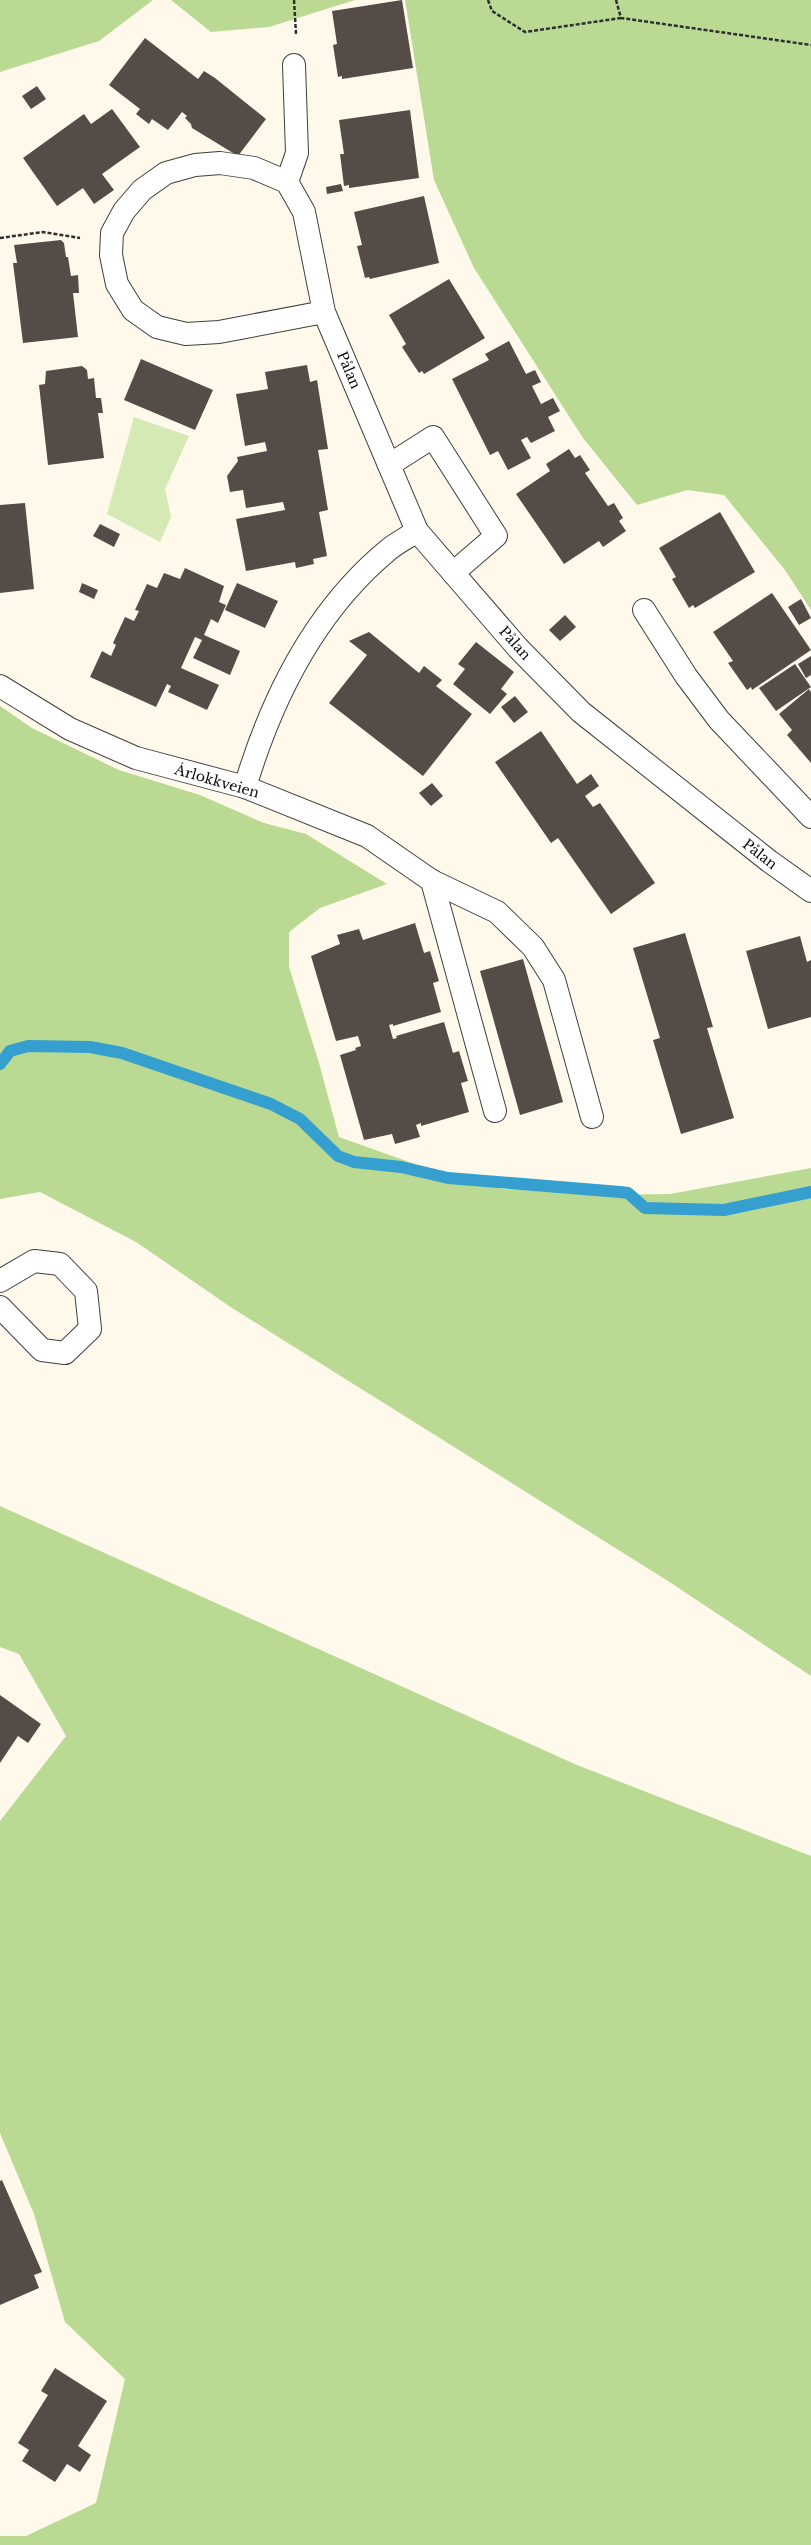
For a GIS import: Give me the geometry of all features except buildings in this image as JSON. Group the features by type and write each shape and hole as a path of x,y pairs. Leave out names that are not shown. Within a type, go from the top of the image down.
{"street":[{"path":"294,65 297,153 287,182 254,168 220,163 195,165 166,173 142,190 124,211 112,233 111,255 117,284 133,310 157,327 186,334 219,332 324,312"},
{"name":"Pålan","path":"287,182 304,212 324,312 417,531 518,648 581,712 769,861 811,891"},
{"path":"389,465 433,437 496,536 453,573"},
{"path":"244,787 258,743 306,646 326,617 358,580 387,551 417,531"},
{"path":"644,610 686,676 719,720 811,817"},
{"name":"Årlokkveien","path":"0,686 70,729 136,758 244,787 367,836 432,881 497,912 533,947 554,980 592,1117"},
{"path":"432,881 495,1111"},
{"path":"0,1281 34,1261 60,1264 86,1291 90,1329 65,1353 42,1350 0,1307"}],"path":[{"path":"488,0 492,11 525,32 621,18 811,45"},
{"path":"616,0 621,18"},
{"path":"0,238 43,232 65,234 112,246"}],"green space":[{"path":"0,0 153,0 99,41 0,72"},
{"path":"171,0 355,0 269,27 211,32"},
{"path":"405,0 811,0 811,610 785,570 724,495 687,490 637,505 583,438 474,268 434,180"},
{"path":"134,417 189,436 165,489 171,517 160,542 107,514"},
{"path":"0,706 32,728 119,770 200,795 264,823 306,834 387,884 320,908 289,932 289,967 319,1063 339,1137 415,1164 503,1189 599,1195 670,1194 811,1168 811,1676 668,1581 232,1308 136,1242 40,1192 0,1199"},
{"path":"0,1506 577,1765 811,1856 811,2545 0,2545 0,2536 26,2536 96,2503 125,2379 65,2322 34,2214 0,2133 0,1821 66,1736 19,1654 0,1647"}],"waterway":[{"path":"0,1064 10,1051 28,1046 90,1047 122,1053 271,1104 300,1119 338,1156 354,1162 401,1167 448,1178 628,1193 645,1208 724,1210 811,1192"}]}
